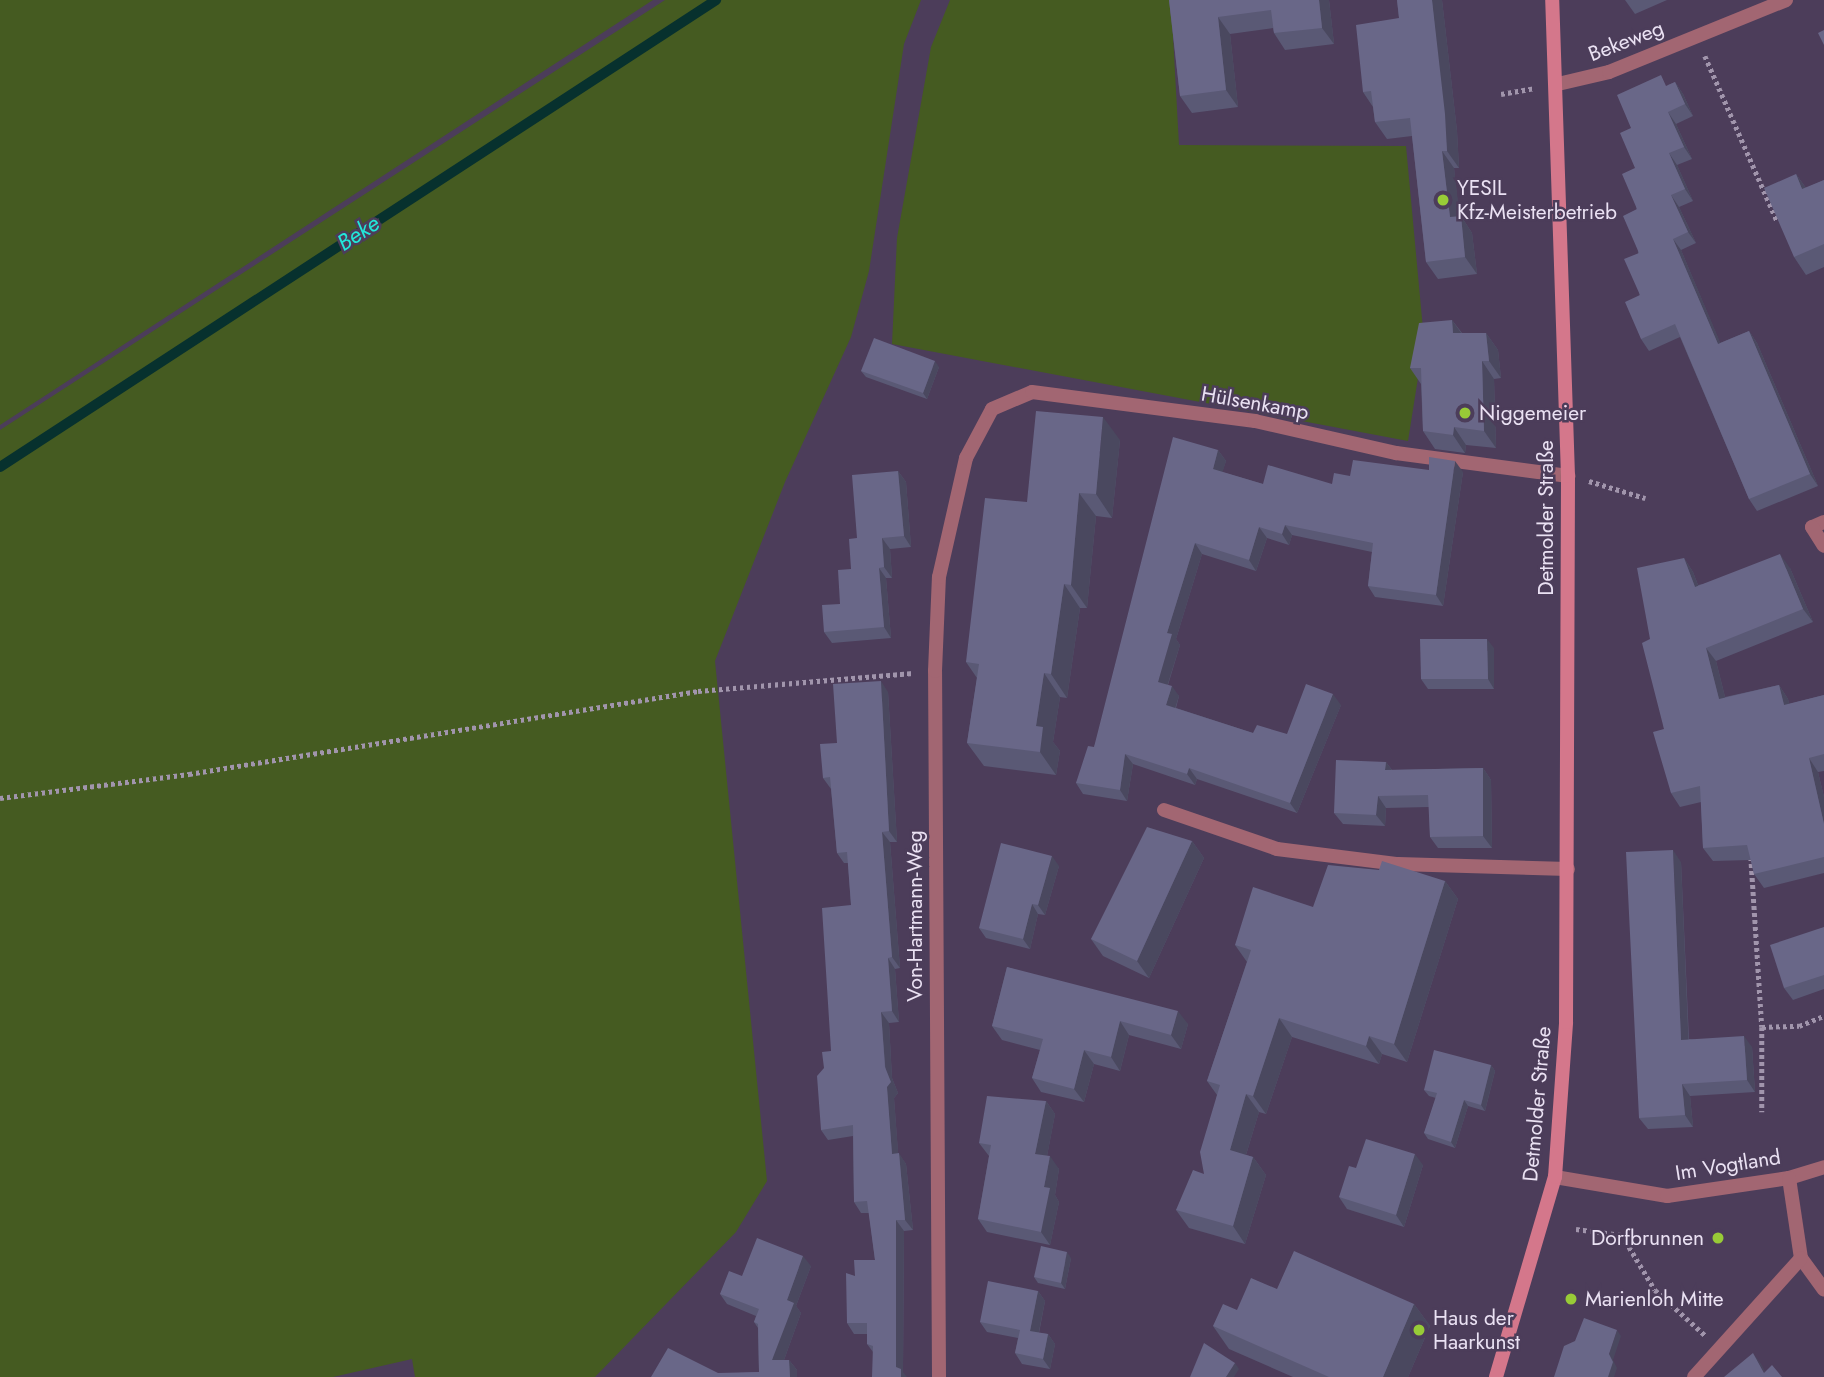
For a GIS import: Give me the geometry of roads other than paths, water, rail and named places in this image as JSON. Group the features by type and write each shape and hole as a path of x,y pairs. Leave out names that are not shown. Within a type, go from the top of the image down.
{"street":[{"name":"Detmolder Straße","path":"1496,1377 1555,1177 1566,1022 1567,476 1558,84 1552,0"},
{"name":"Bekeweg","path":"1558,84 1609,72 1786,0"},
{"name":"Hülsenkamp","path":"967,458 992,409 1032,393 1255,421 1396,453 1567,476"},
{"name":"Von-Hartmann-Weg","path":"939,1377 935,671 939,577 967,458"},
{"path":"1824,522 1812,527 1824,545"},
{"path":"1164,810 1277,849 1398,864 1568,869"},
{"name":"Im Vogtland","path":"1555,1177 1667,1196 1789,1178 1824,1167"},
{"path":"1789,1178 1801,1258 1824,1290"},
{"path":"1694,1377 1801,1258"}],"waterway":[{"name":"Beke","path":"0,467 716,0"}],"place":[{"name":"YESIL Kfz-Meisterbetrieb","path":"1443,200"},
{"name":"Niggemeier","path":"1465,413"},
{"name":"Dorfbrunnen","path":"1718,1238"},
{"name":"Marienloh Mitte","path":"1571,1299"},
{"name":"Haus der Haarkunst","path":"1419,1330"}]}
